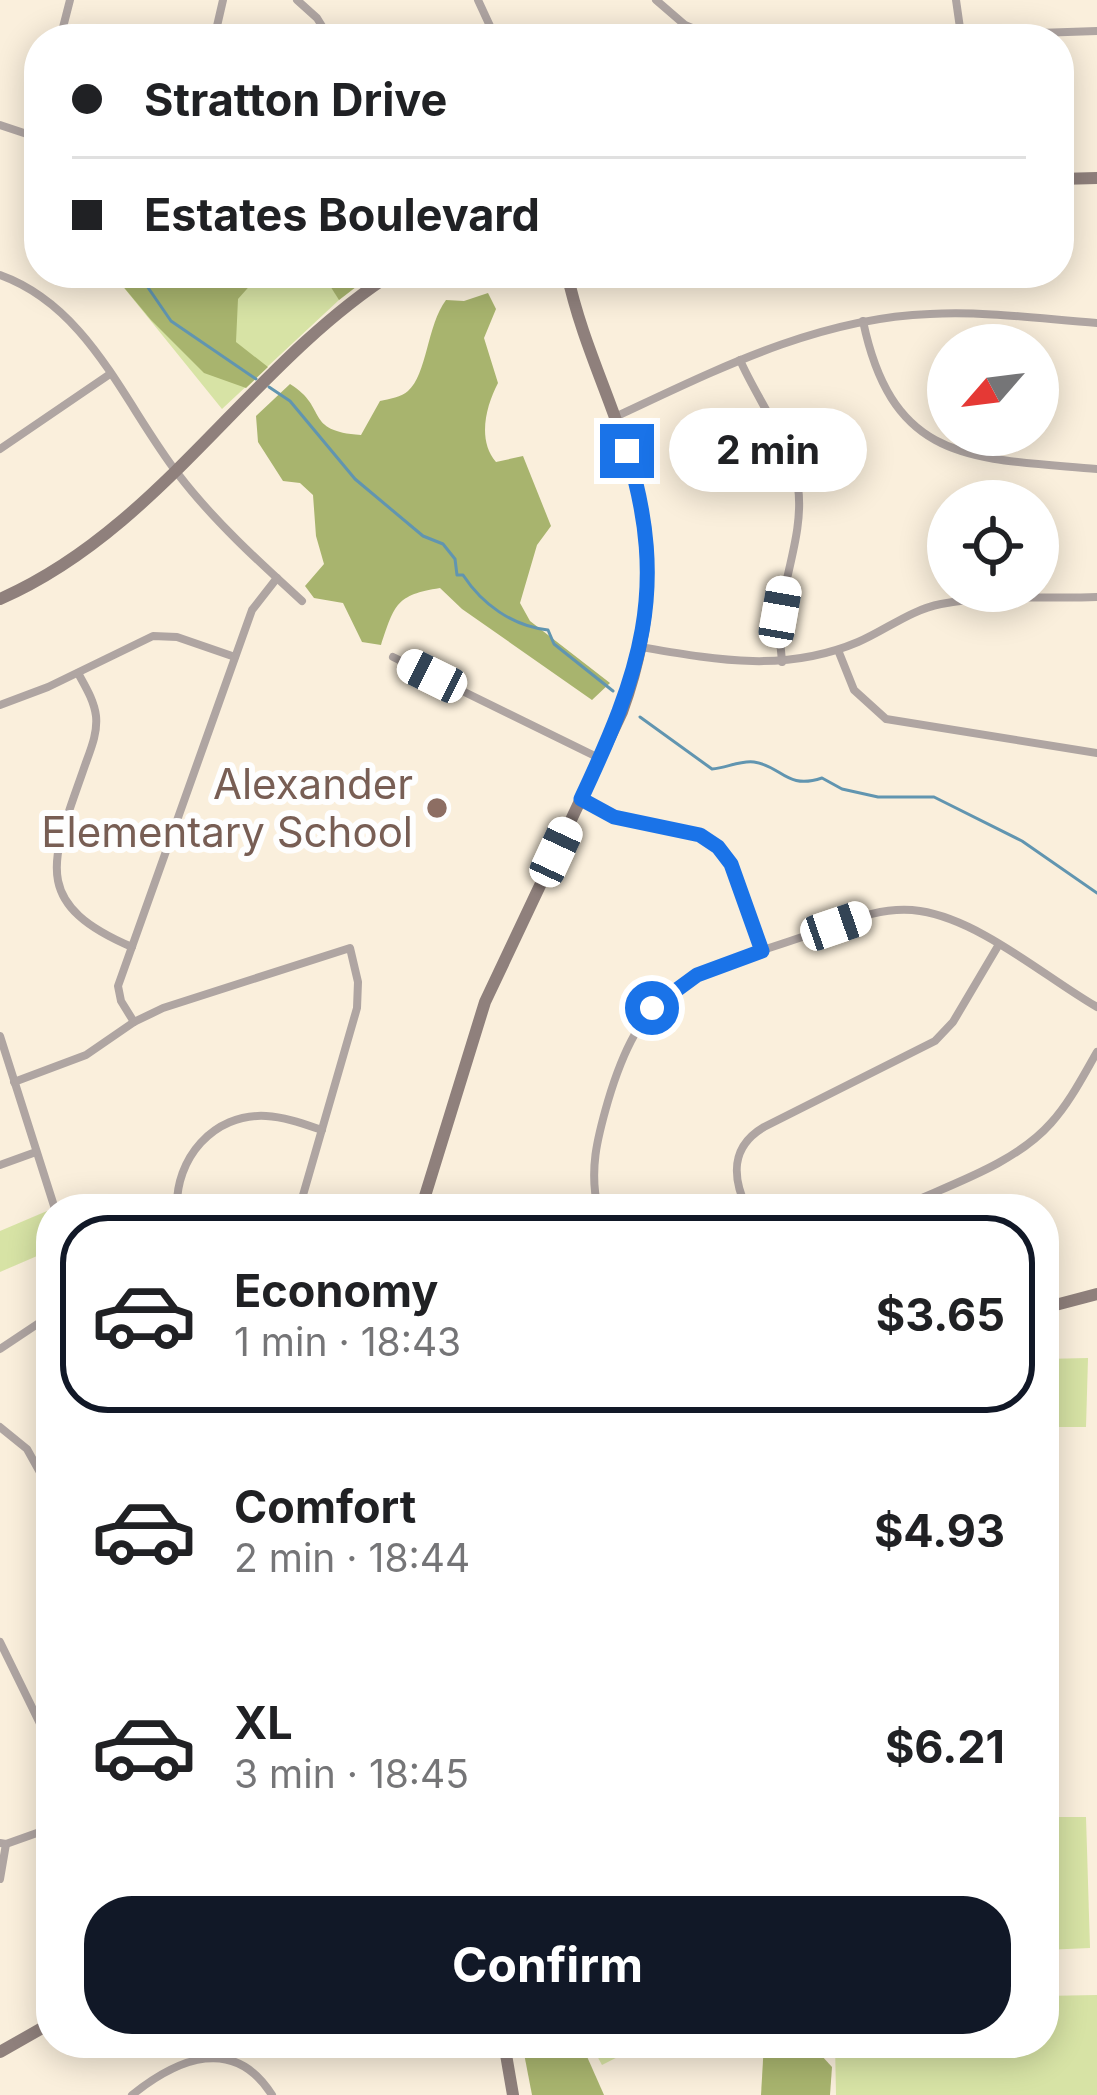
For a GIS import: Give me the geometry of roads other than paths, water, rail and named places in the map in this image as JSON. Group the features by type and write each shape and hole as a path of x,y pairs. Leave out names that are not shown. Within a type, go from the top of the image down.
{"street":[{"path":"297,0 321,24"},
{"path":"656,0 684,24"},
{"path":"29,288 63,313 175,470 302,601"},
{"path":"0,599 46,577 93,545 322,326 373,288"},
{"path":"427,1194 485,1002 622,712 641,647 648,585 646,533 634,476 587,350 571,288"},
{"path":"614,418 740,360 813,333 863,321 962,313 1097,323"},
{"path":"863,321 884,388 906,418 931,438 984,459 1097,469"},
{"path":"740,360 788,453 798,483 799,514 779,625 782,662"},
{"path":"0,448 110,374"},
{"path":"134,1022 118,986 252,610 277,578"},
{"path":"641,647 722,661 782,662 838,650 910,614 942,604 1097,597"},
{"path":"0,705 153,637 177,637 235,657"},
{"path":"838,650 854,690 886,718 1097,753"},
{"path":"393,657 601,758"},
{"path":"78,673 93,704 96,727 61,833 57,874 66,901 83,922 132,947"},
{"path":"581,799 614,817 700,835 718,847 731,864 762,951"},
{"path":"596,1194 592,1170 596,1142 630,1037 652,1008 681,984 762,951 874,912 944,916 1097,1007"},
{"path":"740,1194 735,1168 747,1139 764,1126 934,1041 952,1022 998,946"},
{"path":"14,1082 86,1055 163,1008 350,948 358,982 357,1007 303,1194"},
{"path":"0,1036 50,1194"},
{"path":"928,1194 1040,1135 1065,1105 1097,1052"},
{"path":"177,1194 185,1163 203,1139 226,1123 268,1116 322,1130"},
{"path":"0,1165 36,1152"},
{"path":"1059,1304 1097,1294"},
{"path":"0,1349 36,1325"},
{"path":"0,1427 27,1449 36,1465"},
{"path":"0,1642 36,1715"},
{"path":"0,1879 3,1843 36,1833"},
{"path":"0,2052 36,2032"},
{"path":"132,2095 204,2058"},
{"path":"222,2058 252,2070 272,2095"},
{"path":"507,2058 513,2095"}],"waterway":[{"path":"148,288 171,321 256,379"},
{"path":"269,387 290,401 355,479 423,536 443,544 455,559 457,575 463,575 489,604 522,624 548,630 554,644 613,691"},
{"path":"640,717 712,769 754,762 792,779 822,778 842,789 878,797 934,797 1022,841 1097,893"}],"place":[{"name":"Alexander Elementary School","path":"437,808"}]}
